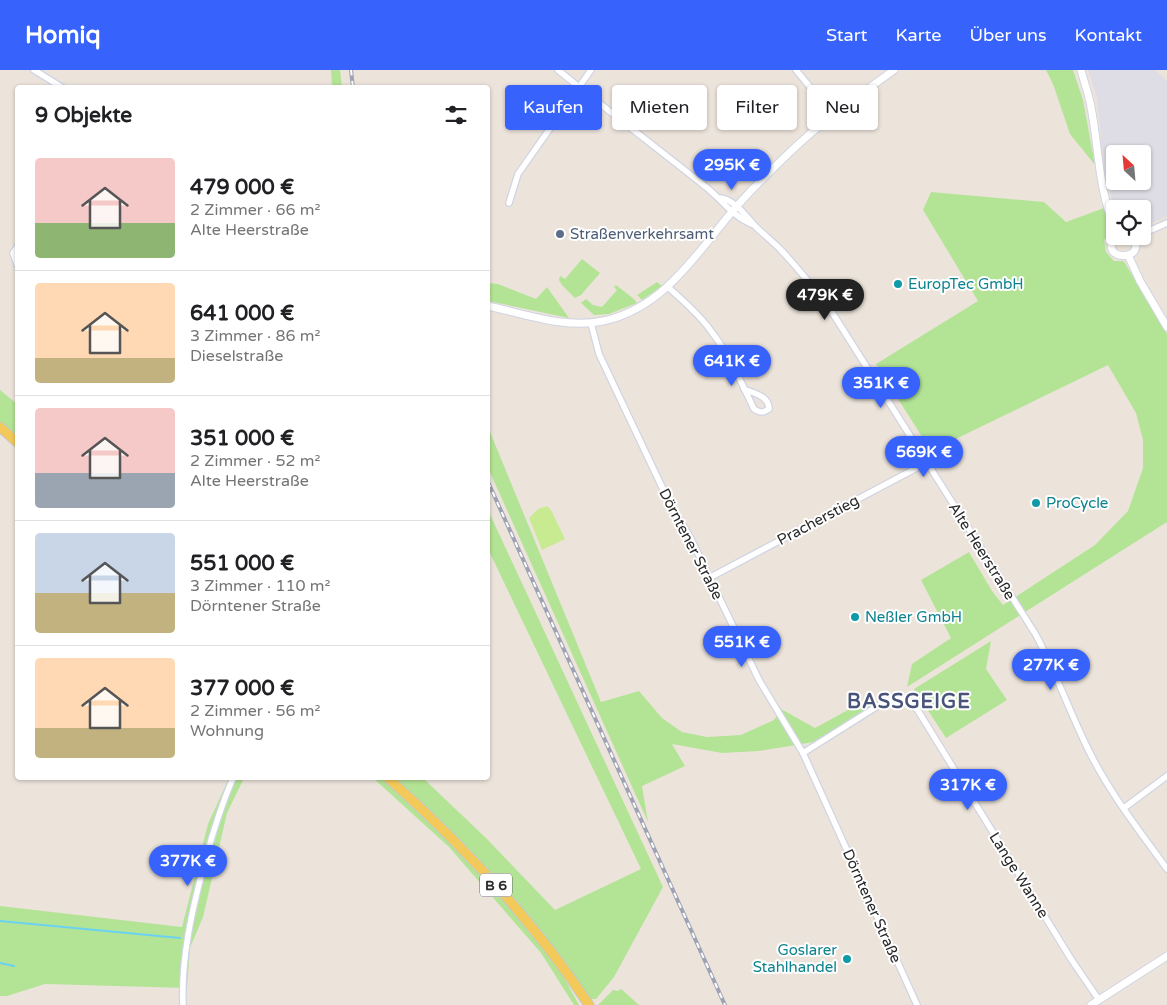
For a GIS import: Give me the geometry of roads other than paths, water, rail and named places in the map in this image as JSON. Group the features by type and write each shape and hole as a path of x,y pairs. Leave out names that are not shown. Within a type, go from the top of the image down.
{"main road":[{"path":"0,427 15,440"},
{"name":"B 6","path":"390,780 466,851 493,880 558,961 589,1005"}],"street":[{"path":"34,70 58,85"},
{"name":"Alte Heerstraße","path":"558,70 576,85"},
{"path":"582,85 591,70"},
{"path":"796,70 808,85"},
{"path":"874,85 894,70"},
{"path":"1081,70 1091,107 1100,182 1106,206"},
{"name":"Alte Heerstraße","path":"602,105 720,198 721,203 735,210 746,222 754,225 796,267 830,309 1036,635 1087,748 1124,808 1167,869"},
{"path":"509,203 518,174 550,130"},
{"path":"490,306 565,323 591,323 620,317 650,302 668,287 735,210 792,150 815,130"},
{"path":"1151,230 1167,223"},
{"path":"1112,245 1114,252 1120,256 1128,255 1135,248 1135,245"},
{"path":"1128,255 1140,281 1167,326"},
{"path":"668,287 712,331 727,355 744,389 754,408 759,412 765,412 769,409 769,403 766,398 744,389"},
{"name":"Dörntener Straße","path":"591,323 599,354 670,504 687,532 759,680 802,753 917,1005"},
{"name":"Pracherstieg","path":"709,578 926,463"},
{"name":"Lange Wanne","path":"802,753 884,702 896,698 906,701 918,709 1071,959 1099,1000"},
{"path":"1124,808 1167,776"},
{"path":"183,1005 182,986 187,945 198,889 213,831 232,780"},
{"path":"1091,1005 1167,956"}],"waterway":[{"path":"0,921 180,938"},
{"path":"0,963 14,966"}],"railway":[{"path":"351,70 353,85"},
{"path":"490,486 725,1005"}],"place":[{"name":"Straßenverkehrsamt","path":"560,234"},
{"name":"EuropTec GmbH","path":"898,284"},
{"name":"ProCycle","path":"1036,503"},
{"name":"Neßler GmbH","path":"855,617"},
{"name":"Goslarer Stahlhandel","path":"847,959"}],"district":[{"name":"BASSGEIGE","path":"909,702"}]}
